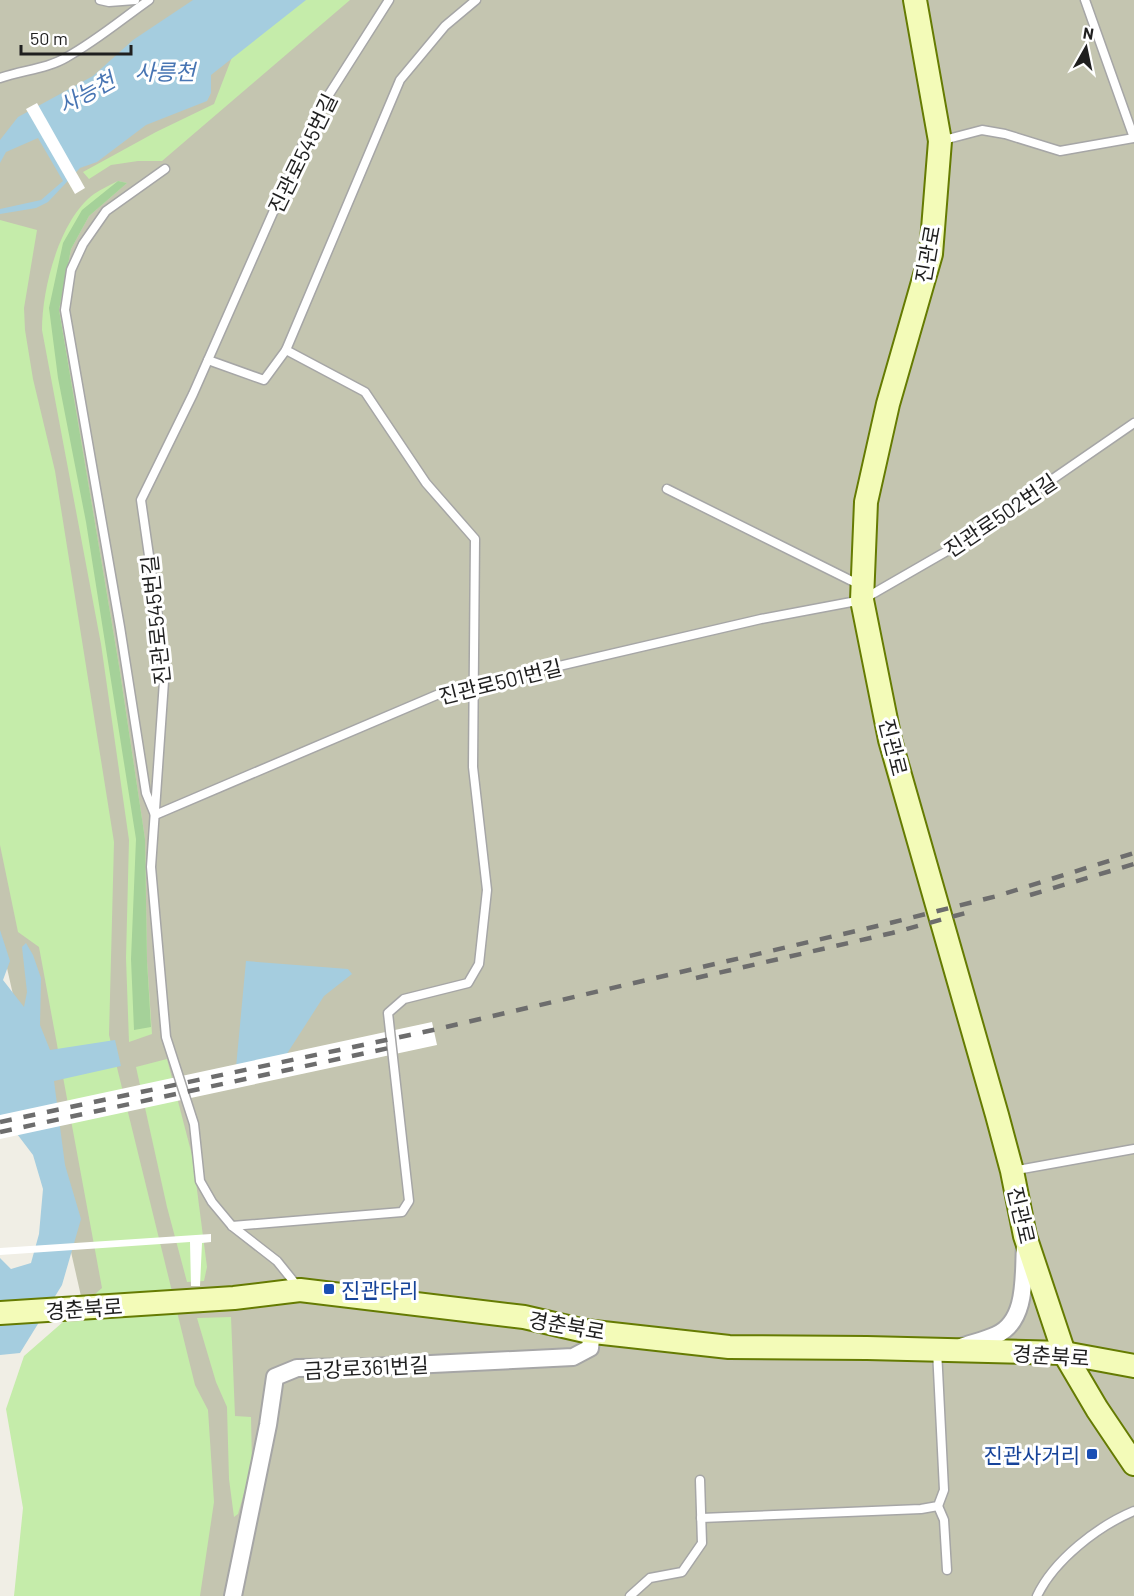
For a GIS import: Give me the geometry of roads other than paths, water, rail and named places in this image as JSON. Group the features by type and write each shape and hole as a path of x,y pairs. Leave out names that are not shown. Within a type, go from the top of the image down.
{"street":[{"name":"진관로","path":"915,0 940,141 932,254 888,404 866,502 862,593 890,740 949,942 1012,1172 1025,1236 1064,1353 1134,1464"},
{"path":"944,1350 999,1334 1013,1320 1020,1306 1023,1287 1025,1236"},
{"name":"경춘북로","path":"0,1313 234,1298 300,1290 524,1317 592,1331 729,1347 1064,1353 1134,1366"},
{"name":"금강로361번길","path":"233,1596 268,1425 275,1377 297,1368 573,1358 590,1348 592,1331"}],"lane":[{"path":"100,0 109,2 135,0"},
{"path":"0,78 16,72 38,69 67,58 149,0"},
{"name":"진관로545번길","path":"300,1290 277,1261 232,1226 212,1202 200,1181 195,1124 166,1037 152,867 165,668 141,500 208,360 316,115 389,0"},
{"path":"208,360 264,380 286,350 400,80 446,26 476,0"},
{"path":"940,141 982,130 1005,134 1060,151 1134,138 1085,0"},
{"path":"155,815 146,793 120,627 65,310 71,270 82,244 106,211 165,169"},
{"path":"232,1226 402,1212 409,1201 388,1013 404,999 468,983 479,964 487,890 473,767 474,539 426,483 365,392 286,350"},
{"name":"진관로502번길","path":"862,593 954,547 1134,423"},
{"path":"667,489 862,593"},
{"name":"진관로501번길","path":"155,815 439,694 761,619 862,593"},
{"path":"1012,1172 1134,1149"},
{"path":"944,1350 944,1490 938,1506 944,1520 947,1570"},
{"path":"630,1596 650,1578 682,1572 702,1543 700,1480"},
{"path":"701,1518 921,1509 938,1506"},
{"path":"1037,1596 1044,1582 1080,1543 1121,1516 1134,1511"}],"water":[{"name":"사릉천","path":"193,0 306,0 211,75 211,93 207,101 146,125 97,162 80,168 48,202 36,208 0,214 0,209 41,200 63,181 38,138 6,152 0,163 0,140 18,117 93,76 133,40"},
{"path":"0,930 10,961 3,980 24,1007 27,992 22,947 26,943 33,955 41,978 40,1025 50,1050 115,1040 121,1066 54,1081 65,1165 81,1219 62,1285 20,1353 0,1355 0,1258 11,1269 31,1263 39,1234 43,1189 33,1155 11,1126 0,1128"},
{"path":"246,961 348,969 352,974 324,996 272,1077 235,1078"}],"railway":[{"path":"0,1122 433,1030 890,923 997,896 1134,853"},
{"path":"1030,895 1134,864"},
{"path":"696,978 892,933 973,911"},
{"path":"0,1132 389,1048"}],"place":[{"name":"진관다리","path":"329,1289"},
{"name":"진관사거리","path":"1092,1454"}],"water label":[{"name":"사능천","path":"86,92"}]}
